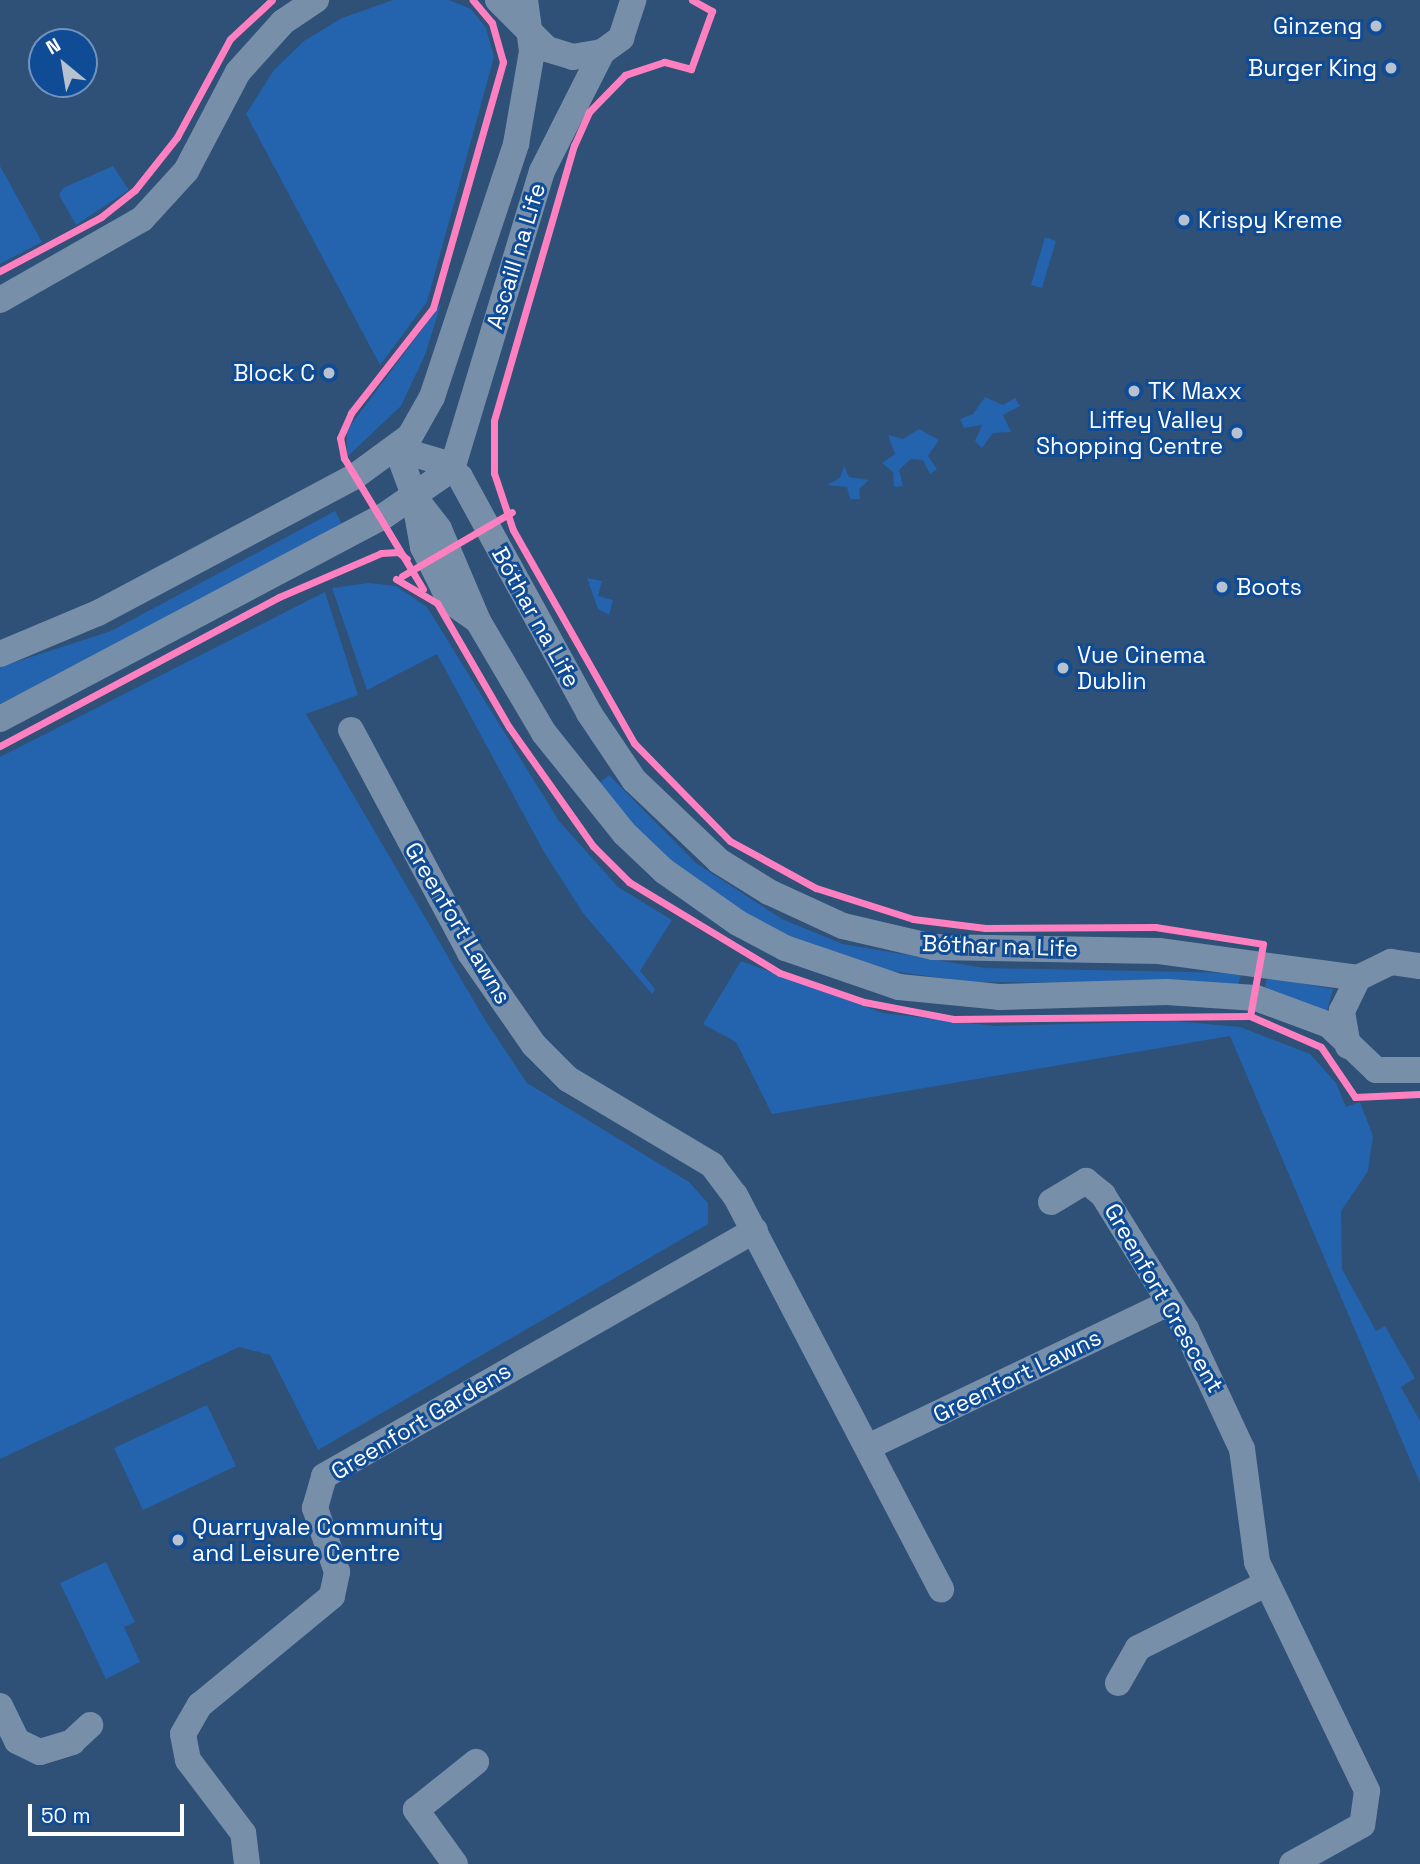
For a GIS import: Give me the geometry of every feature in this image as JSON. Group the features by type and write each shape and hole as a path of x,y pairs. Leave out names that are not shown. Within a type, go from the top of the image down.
{"street":[{"path":"0,300 142,219 186,170 254,52 316,0"},
{"path":"498,0 530,28 547,49 562,54 602,52"},
{"name":"Ascaill na Life","path":"397,449 432,397 492,205 486,184 495,150 521,118 530,82 530,28 525,0"},
{"name":"Ascaill na Life","path":"452,469 542,171 602,52 621,38 633,0"},
{"path":"0,654 98,613 397,449 452,469"},
{"name":"Bóthar na Life","path":"397,449 415,498 467,582 478,621 528,710 624,833 700,899 785,948 899,987 946,993 1256,998 1308,1014 1376,1070 1420,1069"},
{"path":"0,719 415,498 452,469"},
{"name":"Bóthar na Life","path":"452,469 634,780 709,854 769,892 843,926 933,947 1159,951 1358,978"},
{"name":"Greenfort Lawns","path":"351,730 470,953 534,1045 568,1079 712,1165 755,1230 942,1589"},
{"path":"1349,1047 1342,1011 1358,978 1391,962 1420,966"},
{"name":"Greenfort Crescent","path":"1051,1202 1086,1181 1103,1195 1226,1406 1242,1450 1257,1562 1367,1791 1362,1825 1292,1864"},
{"name":"Greenfort Gardens","path":"247,1864 243,1833 188,1760 183,1734 200,1705 332,1595 337,1572 315,1508 324,1476 755,1230"},
{"name":"Greenfort Lawns","path":"868,1447 1166,1304"},
{"path":"1118,1683 1138,1648 1266,1584"},
{"path":"0,1706 18,1741 40,1752 72,1742 90,1726"},
{"path":"455,1864 416,1810 476,1762"}],"shaded area":[{"path":"393,0 449,0 471,9 486,28 494,57 427,302 380,365 246,114 274,70 304,41 342,18"},
{"path":"0,166 42,242 0,264"},
{"path":"113,166 129,190 76,225 59,195 63,188"},
{"path":"1045,237 1056,241 1042,288 1031,285"},
{"path":"441,304 425,355 401,406 347,457 347,430"},
{"path":"985,397 1003,405 1015,398 1020,406 1003,415 1011,432 993,433 982,448 975,441 982,425 964,428 960,419 973,414"},
{"path":"919,429 939,440 928,456 937,469 930,474 923,460 911,459 899,470 903,486 894,487 893,472 882,463 895,454 888,435 903,439"},
{"path":"844,466 849,477 869,480 859,489 860,499 850,499 847,487 827,485 840,478"},
{"path":"335,511 343,526 0,704 0,667 111,631"},
{"path":"587,578 602,581 598,596 613,600 609,615 598,609"},
{"path":"368,583 396,586 427,607 559,821 618,887 672,920 640,971 655,989 652,994 583,913 544,852 437,654 367,690 332,588"},
{"path":"325,592 358,695 306,714 485,1020 527,1083 689,1182 708,1203 708,1224 318,1450 270,1355 239,1347 0,1459 0,757"},
{"path":"609,775 696,863 782,919 843,944 984,968 1242,973 1238,984 970,982 877,969 772,930 697,883 636,830 598,784"},
{"path":"741,961 883,1013 995,1026 1175,1021 1240,1027 1310,1054 1336,1083 1346,1107 1360,1102 1373,1136 1368,1171 1341,1211 1342,1269 1376,1331 1385,1326 1415,1378 1401,1387 1420,1421 1420,1483 1230,1036 772,1114 736,1042 703,1024"},
{"path":"1267,977 1333,989 1327,1011 1264,990"},
{"path":"207,1405 236,1466 143,1510 114,1448"},
{"path":"106,1562 135,1622 124,1627 140,1662 106,1679 60,1583"}],"cycle path":[{"path":"0,271 101,217 135,190 177,137 230,39 272,0"},
{"path":"423,589 344,458 340,438 351,413 433,308 503,62 492,23 473,0"},
{"path":"692,0 712,11 691,69 664,62 625,75 589,112 574,145 494,421 494,473 513,530 634,743 730,841 816,888 913,919 985,928 1155,927 1263,944 1250,1016"},
{"path":"402,576 512,512"},
{"path":"0,746 279,597 381,553 398,552 407,559"},
{"path":"396,579 437,603 509,727 593,846 629,882 780,973 864,1002 954,1019 1250,1016 1321,1047 1355,1097 1420,1094"}],"place":[{"name":"Ginzeng","path":"1376,26"},
{"name":"Burger King","path":"1391,68"},
{"name":"Krispy Kreme","path":"1184,220"},
{"name":"Block C","path":"329,373"},
{"name":"TK Maxx","path":"1134,391"},
{"name":"Liffey Valley Shopping Centre","path":"1237,433"},
{"name":"Boots","path":"1222,587"},
{"name":"Vue Cinema Dublin","path":"1063,668"},
{"name":"Quarryvale Community and Leisure Centre","path":"178,1540"}]}
